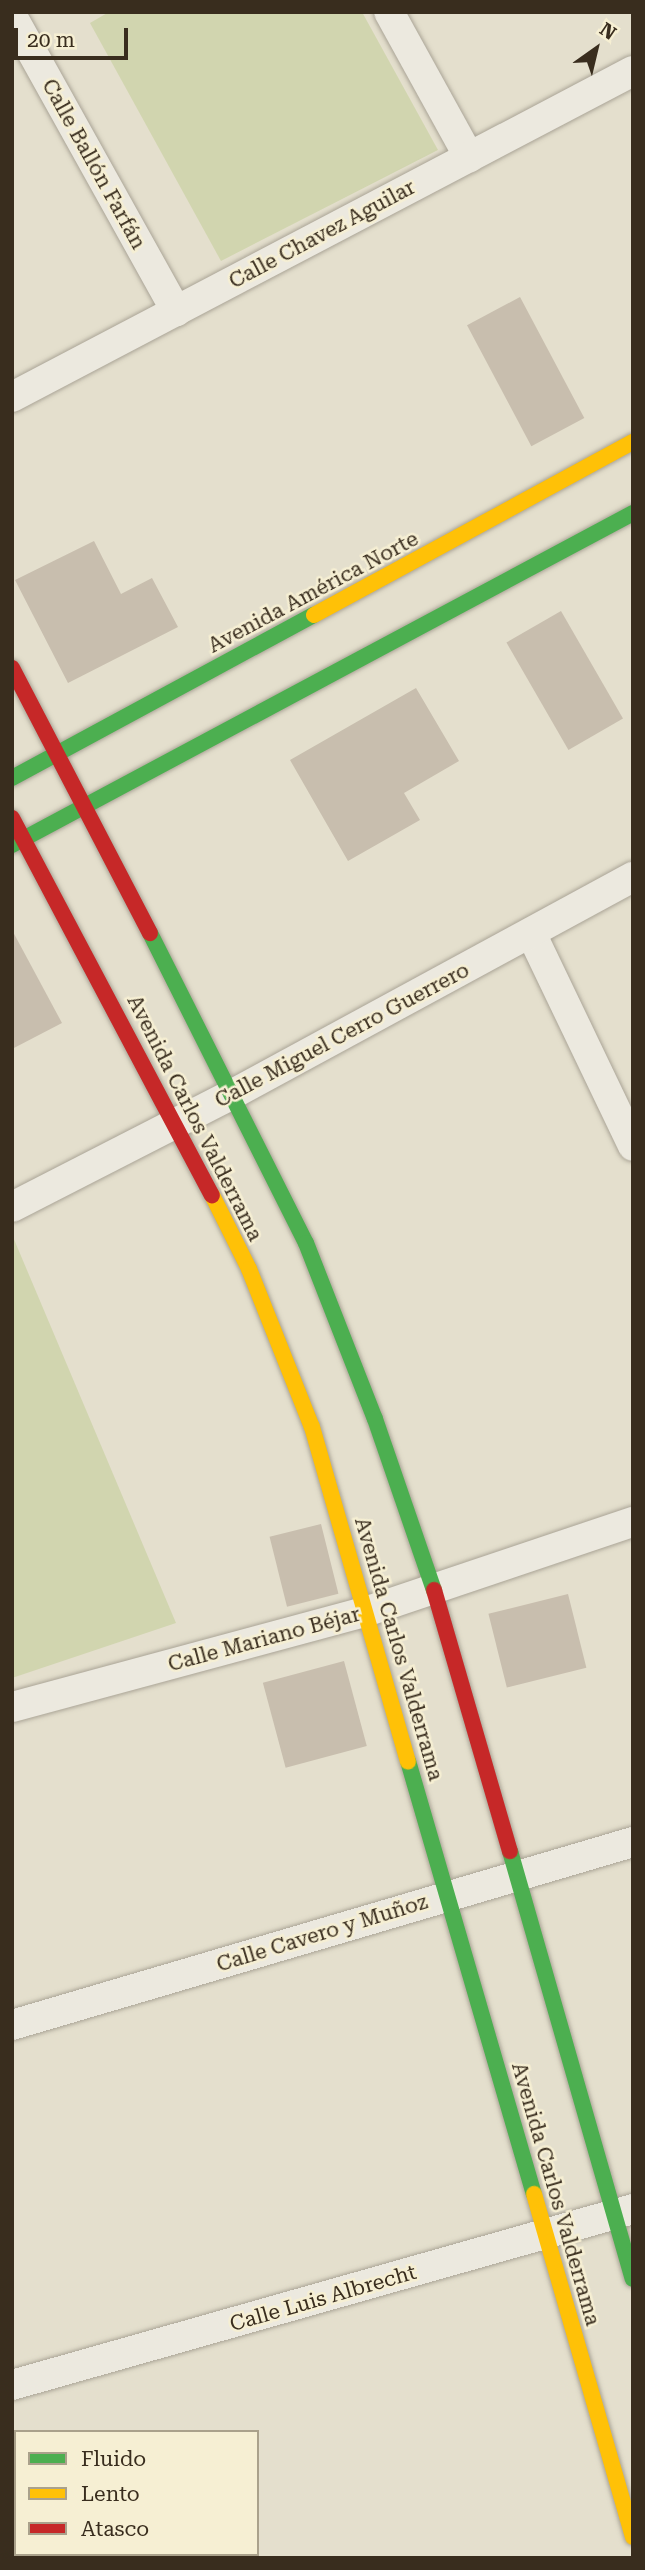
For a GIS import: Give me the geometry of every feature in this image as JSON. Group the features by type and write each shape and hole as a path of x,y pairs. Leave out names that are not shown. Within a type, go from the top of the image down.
{"street":[{"path":"389,12 469,157"},
{"name":"Calle Ballón Farfán","path":"12,16 176,311"},
{"name":"Calle Chavez Aguilar","path":"12,397 633,71"},
{"name":"Avenida América Norte","path":"12,778 633,442"},
{"path":"18,842 633,513"},
{"name":"Avenida Carlos Valderrama","path":"12,668 86,805 306,1243 375,1419 434,1589 518,1877 623,2212 633,2279"},
{"name":"Avenida Carlos Valderrama","path":"12,818 18,842 176,1124 249,1269 307,1415 368,1611 633,2537"},
{"name":"Calle Miguel Cerro Guerrero","path":"12,1207 233,1094 633,877"},
{"path":"531,933 633,1146"},
{"name":"Calle Mariano Béjar","path":"12,1707 368,1611 633,1522"},
{"name":"Calle Cavero y Muñoz","path":"12,2025 633,1842"},
{"name":"Calle Luis Albrecht","path":"12,2385 623,2212"}],"green space":[{"path":"109,12 362,12 438,150 221,261 90,23"},
{"path":"12,1238 176,1623 12,1678"}],"building":[{"path":"520,297 584,418 531,446 467,325"},
{"path":"94,541 121,594 152,578 178,627 68,683 15,580"},
{"path":"561,611 623,718 568,750 506,642"},
{"path":"416,688 459,761 404,793 420,820 348,861 290,760"},
{"path":"12,930 62,1023 12,1049"},
{"path":"321,1524 338,1594 287,1607 270,1537"},
{"path":"568,1594 586,1668 507,1688 488,1614"},
{"path":"344,1661 367,1746 286,1768 263,1683"}],"traffic: fast":[{"path":"12,845 633,513"},
{"path":"12,778 314,615"},
{"path":"150,933 306,1243 375,1419 434,1590"},
{"path":"408,1761 534,2194"},
{"path":"510,1851 633,2279"}],"traffic: slow":[{"path":"314,615 633,442"},
{"path":"212,1195 249,1269 312,1427 408,1761"},
{"path":"534,2194 633,2537"}],"traffic: jam":[{"path":"12,668 150,933"},
{"path":"12,818 212,1195"},
{"path":"434,1590 510,1851"}]}
